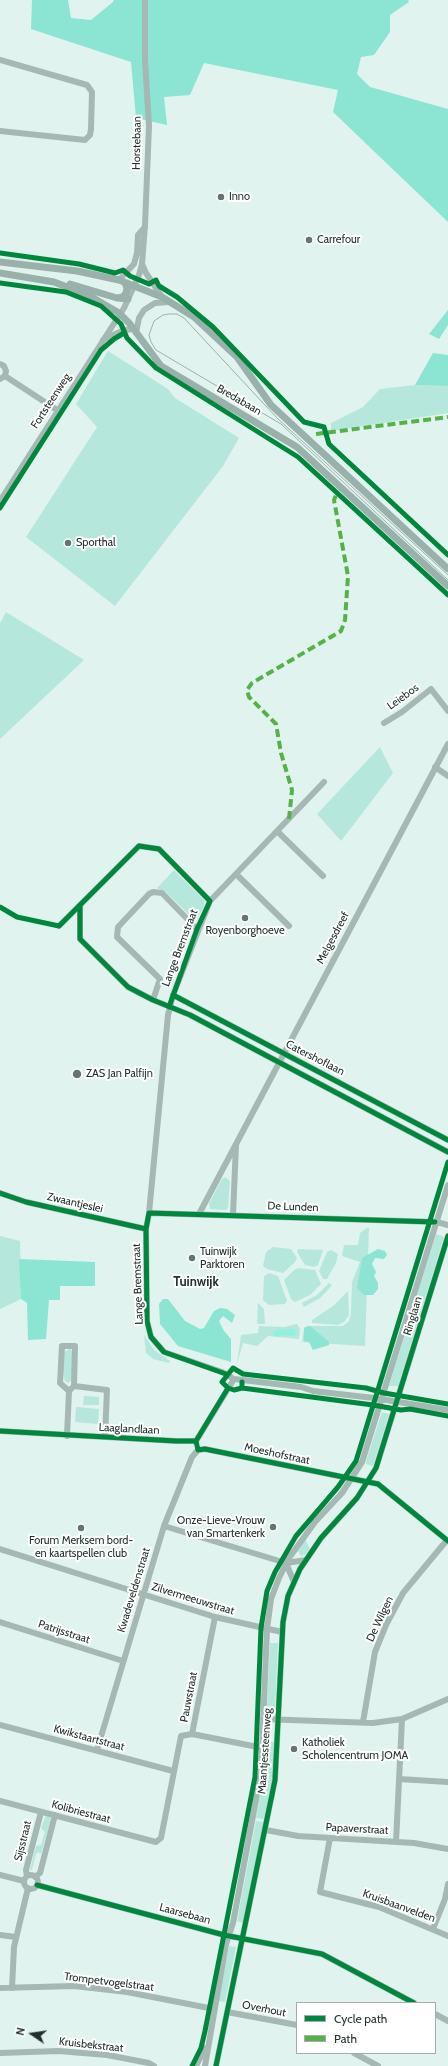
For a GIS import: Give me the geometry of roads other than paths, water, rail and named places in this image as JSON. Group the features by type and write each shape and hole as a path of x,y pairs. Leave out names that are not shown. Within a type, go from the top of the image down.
{"main road":[{"name":"Bredabaan","path":"0,262 77,271 122,281 162,297 194,317 218,337 240,360 271,405 448,569"},
{"name":"Bredabaan","path":"0,273 54,282 88,295 119,313 135,331 163,368 297,447 448,586"},
{"path":"117,298 123,297 126,293 127,288 122,281"},
{"path":"54,282 74,285 117,298 128,299"}],"street":[{"name":"Horstebaan","path":"128,299 135,286 142,264 145,227 148,126 145,60 145,0"},
{"path":"0,60 87,85 92,92 91,129 90,135 85,140 0,131"},
{"path":"122,281 134,264 137,253 138,236 145,227"},
{"path":"142,264 146,274 162,297"},
{"name":"Fortsteenweg","path":"0,501 128,299"},
{"path":"101,341 124,330 135,331 139,318 144,310 155,302 169,302"},
{"path":"0,364 6,368 2,378 58,410"},
{"name":"Leiebos","path":"384,723 402,712 431,689 448,711"},
{"name":"Melgesdreef","path":"199,1214 278,1062 448,744"},
{"path":"435,767 448,776"},
{"name":"Lange Bremstraat","path":"234,1379 222,1372 164,1352 151,1337 149,1330 146,1229 149,1213 169,1007 197,929 210,901 278,832 324,782"},
{"path":"278,832 323,876"},
{"name":"Lange Bremstraat","path":"59,926 139,846 159,849 210,901"},
{"path":"236,874 289,926"},
{"name":"Lange Bremstraat","path":"153,1000 160,979 118,937 118,928 149,894 154,892 162,893 197,929"},
{"path":"80,905 80,939 128,987 169,1007"},
{"name":"Catershoflaan","path":"173,995 195,1005 448,1140"},
{"name":"Catershoflaan","path":"169,1007 190,1015 448,1152"},
{"name":"Melgesdreef","path":"233,1215 236,1143"},
{"name":"Ringlaan","path":"382,1399 448,1185"},
{"name":"Zwaantjeslei","path":"0,1193 26,1202 146,1229"},
{"name":"De Lunden","path":"149,1213 437,1222 448,1224"},
{"name":"Ringlaan","path":"396,1402 448,1236"},
{"path":"67,1436 71,1389 75,1346 62,1346 60,1383 71,1389 107,1390 105,1438"},
{"path":"198,1450 196,1441 234,1379 301,1387 313,1391 382,1399 448,1410"},
{"name":"Maantjessteenweg","path":"205,2066 214,2009 228,1936 233,1923 261,1773 267,1630 271,1599 286,1563 311,1527 352,1479 364,1456 382,1399"},
{"name":"Maantjessteenweg","path":"216,2066 242,1938 247,1925 276,1780 282,1632 285,1606 294,1582 306,1560 321,1538 357,1498 376,1468 396,1402"},
{"name":"Laaglandlaan","path":"0,1431 105,1438 196,1441"},
{"name":"Moeshofstraat","path":"198,1450 205,1449 352,1479"},
{"name":"Kwadeveldenstraat","path":"97,1750 122,1661 164,1526 192,1457 198,1450"},
{"path":"352,1479 378,1484 448,1541"},
{"path":"164,1526 286,1563 306,1560"},
{"name":"De Wilgen","path":"362,1722 375,1652 386,1624 403,1593 448,1541"},
{"name":"Zilvermeeuwstraat","path":"0,1549 215,1617 267,1630"},
{"path":"286,1563 294,1582"},
{"name":"Pauwstraat","path":"156,1842 161,1838 181,1736 192,1734 215,1617"},
{"name":"Patrijsstraat","path":"0,1622 122,1661"},
{"path":"267,1630 282,1632"},
{"path":"278,1720 373,1723 402,1719 448,1699"},
{"name":"Maantjessteenweg","path":"263,1719 278,1720"},
{"path":"396,1842 402,1719"},
{"name":"Kwikstaartstraat","path":"0,1725 173,1771"},
{"path":"192,1734 263,1748"},
{"path":"399,1779 448,1782"},
{"name":"Kolibriestraat","path":"0,1801 156,1842"},
{"name":"Sijsstraat","path":"30,1882 26,1870 41,1812"},
{"path":"12,1988 16,1937 30,1882 40,1873 55,1815"},
{"name":"Papaverstraat","path":"266,1830 298,1836 396,1842 448,1849"},
{"name":"Kruisbaanvelden","path":"330,1838 320,1892 379,1907 433,1928 448,1936"},
{"name":"Laarsebaan","path":"0,1875 228,1936 322,1954 412,2002"},
{"path":"433,1928 445,1899 448,1884"},
{"path":"0,1935 16,1937"},
{"name":"Trompetvogelstraat","path":"0,1988 74,1986 127,1992 214,2009"},
{"name":"Overhout","path":"227,2012 296,2025"},
{"path":"436,2015 448,2021"},
{"path":"196,2066 208,2042"},
{"name":"Kruisbekstraat","path":"0,2053 59,2051 107,2055 149,2063 154,2066"},
{"path":"356,2054 378,2066"}],"tram line":[{"path":"448,575 277,418 184,318 177,314 169,314 163,315 154,321 149,335 156,350 281,424 448,580"}],"place":[{"name":"Inno","path":"221,197"},
{"name":"Carrefour","path":"309,240"},
{"name":"Sporthal","path":"68,543"},
{"name":"Royenborghoeve","path":"245,918"},
{"name":"ZAS Jan Palfijn","path":"77,1074"},
{"name":"Tuinwijk Parktoren","path":"192,1258"},
{"name":"Onze-Lieve-Vrouw van Smartenkerk","path":"273,1527"},
{"name":"Forum Merksem bord- en kaartspellen club","path":"81,1528"},
{"name":"Katholiek Scholencentrum JOMA","path":"294,1749"}],"district":[{"name":"Tuinwijk","path":"196,1282"}]}
